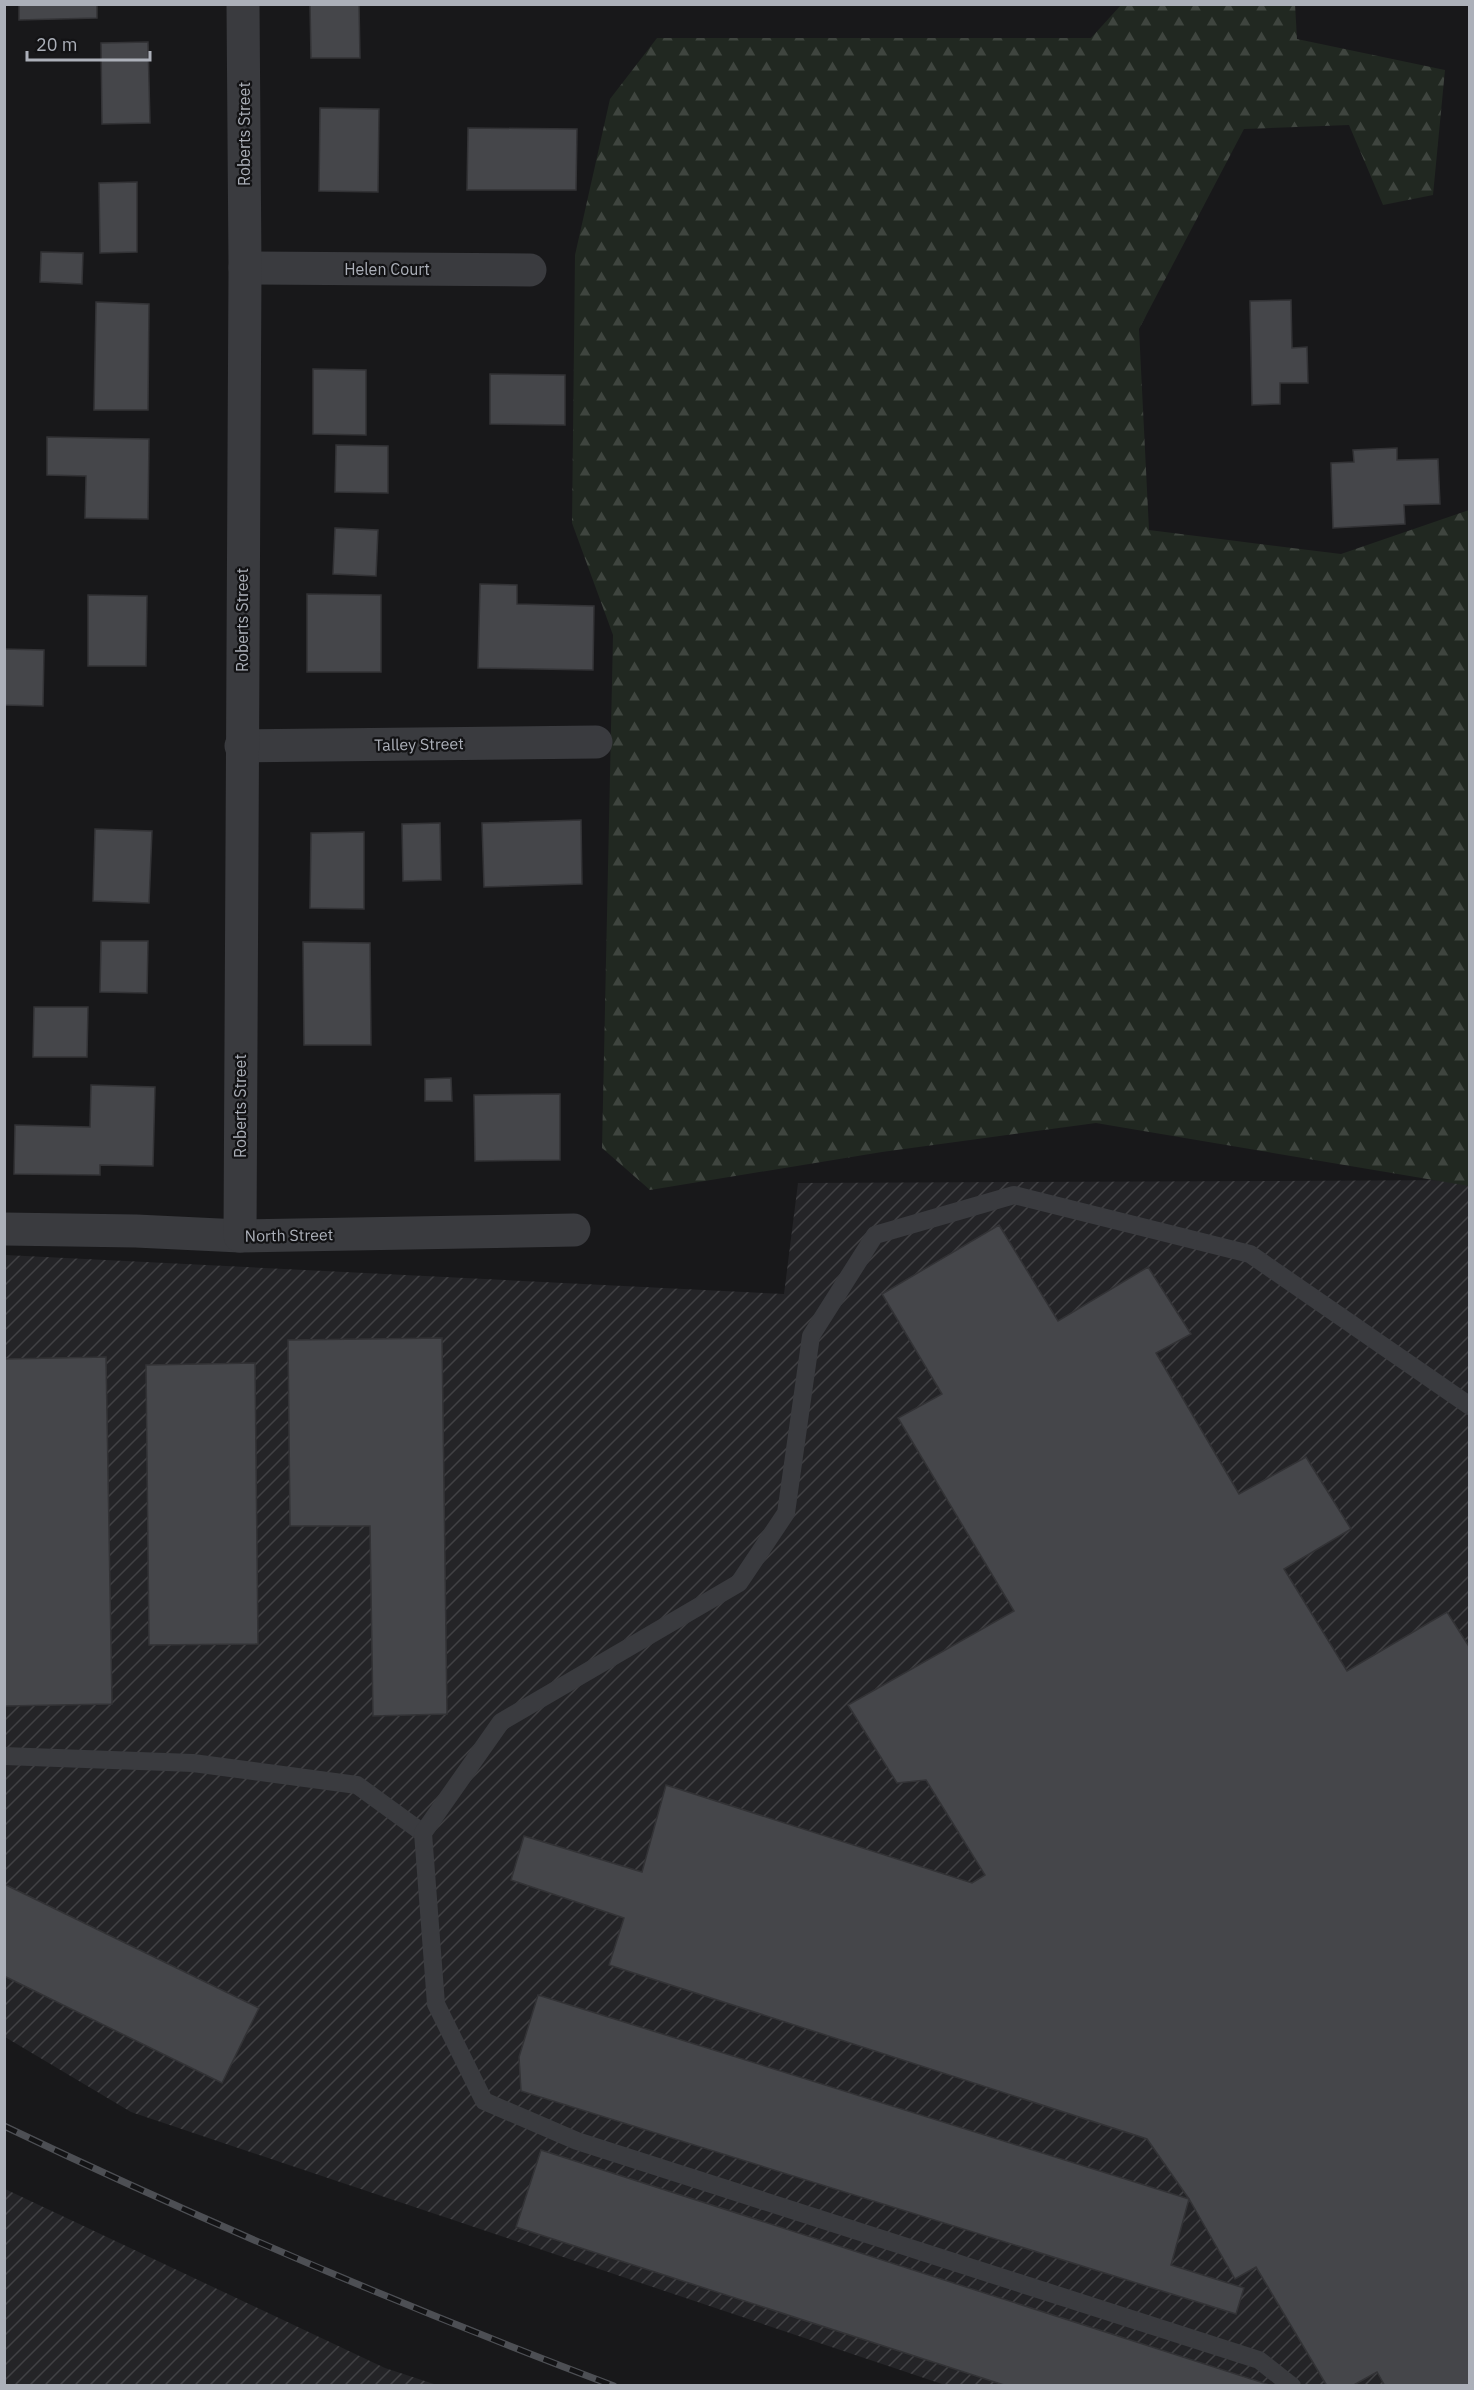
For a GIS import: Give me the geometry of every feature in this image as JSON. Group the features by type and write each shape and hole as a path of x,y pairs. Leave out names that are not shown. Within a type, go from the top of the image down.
{"street":[{"name":"Roberts Street","path":"240,1236 245,268 243,4"},
{"name":"Helen Court","path":"245,268 530,270"},
{"name":"Talley Street","path":"241,746 596,742"},
{"name":"North Street","path":"4,1228 240,1236 574,1230"}],"lane":[{"path":"1292,2385 1259,2360 577,2140 484,2101 436,2004 423,1833 501,1722 739,1583 786,1513 811,1336 875,1235 1014,1195 1250,1254 1470,1406"},
{"path":"4,1756 193,1763 357,1785 423,1833"}],"shaded area":[{"path":"1469,1180 1469,2385 945,2385 131,2112 5,2037 5,1255 784,1294 798,1183"},
{"path":"5,2189 385,2368 437,2385 5,2385"}],"green space":[{"path":"1295,4 1297,39 1445,70 1433,195 1383,205 1349,125 1244,129 1139,329 1149,530 1341,554 1469,510 1469,1186 1096,1123 882,1152 650,1190 602,1148 613,635 572,523 575,255 610,99 657,38 1091,38 1121,5"}],"building":[{"path":"19,4 97,4 97,18 19,20"},
{"path":"310,4 359,4 360,58 311,58"},
{"path":"148,42 150,123 102,124 101,43"},
{"path":"320,108 379,109 378,192 319,191"},
{"path":"468,128 577,129 576,190 467,190"},
{"path":"137,182 137,252 100,253 99,183"},
{"path":"41,252 83,253 82,284 40,282"},
{"path":"1291,300 1292,348 1307,347 1308,383 1280,383 1280,404 1252,405 1250,301"},
{"path":"96,302 149,304 148,410 94,410"},
{"path":"313,369 366,370 366,435 313,434"},
{"path":"490,374 565,375 565,425 490,424"},
{"path":"47,437 149,439 148,519 85,518 86,476 47,475"},
{"path":"336,445 388,446 388,493 335,492"},
{"path":"1397,448 1397,460 1438,459 1440,504 1404,505 1405,524 1333,528 1331,463 1354,462 1353,450"},
{"path":"335,528 378,530 376,576 333,574"},
{"path":"480,584 517,585 517,604 594,606 593,670 478,668"},
{"path":"307,594 381,595 381,672 307,672"},
{"path":"88,595 147,596 146,666 88,666"},
{"path":"4,649 44,650 43,706 4,705"},
{"path":"581,820 582,884 484,887 482,823"},
{"path":"440,823 441,880 403,881 402,824"},
{"path":"95,829 152,831 149,903 93,901"},
{"path":"364,832 364,909 310,908 311,833"},
{"path":"101,941 148,941 147,993 100,992"},
{"path":"303,942 370,943 371,1045 304,1045"},
{"path":"34,1007 88,1007 87,1057 33,1057"},
{"path":"451,1078 452,1101 425,1101 425,1079"},
{"path":"91,1085 155,1087 153,1166 100,1165 100,1175 14,1174 15,1125 90,1127"},
{"path":"560,1094 560,1160 475,1161 474,1095"},
{"path":"999,1225 1058,1321 1148,1267 1191,1334 1156,1353 1239,1494 1306,1457 1351,1529 1284,1569 1347,1671 1447,1612 1470,1648 1470,2386 1385,2386 1377,2372 1352,2386 1327,2386 1256,2267 1235,2279 1189,2199 1147,2139 609,1965 624,1918 511,1880 524,1836 642,1872 666,1785 972,1883 985,1875 926,1780 897,1783 848,1705 1014,1611 898,1418 942,1394 882,1294"},
{"path":"442,1338 447,1714 373,1716 370,1526 290,1526 288,1340"},
{"path":"106,1357 112,1704 5,1706 4,1359"},
{"path":"255,1363 258,1644 149,1645 146,1365"},
{"path":"4,1884 259,2008 222,2083 4,1976"},
{"path":"538,1995 1189,2199 1171,2265 1244,2288 1236,2314 521,2091 519,2057"},
{"path":"541,2150 1273,2386 1007,2386 516,2227"}],"railway":[{"path":"4,2126 154,2196 306,2262 459,2326 614,2386"}]}
